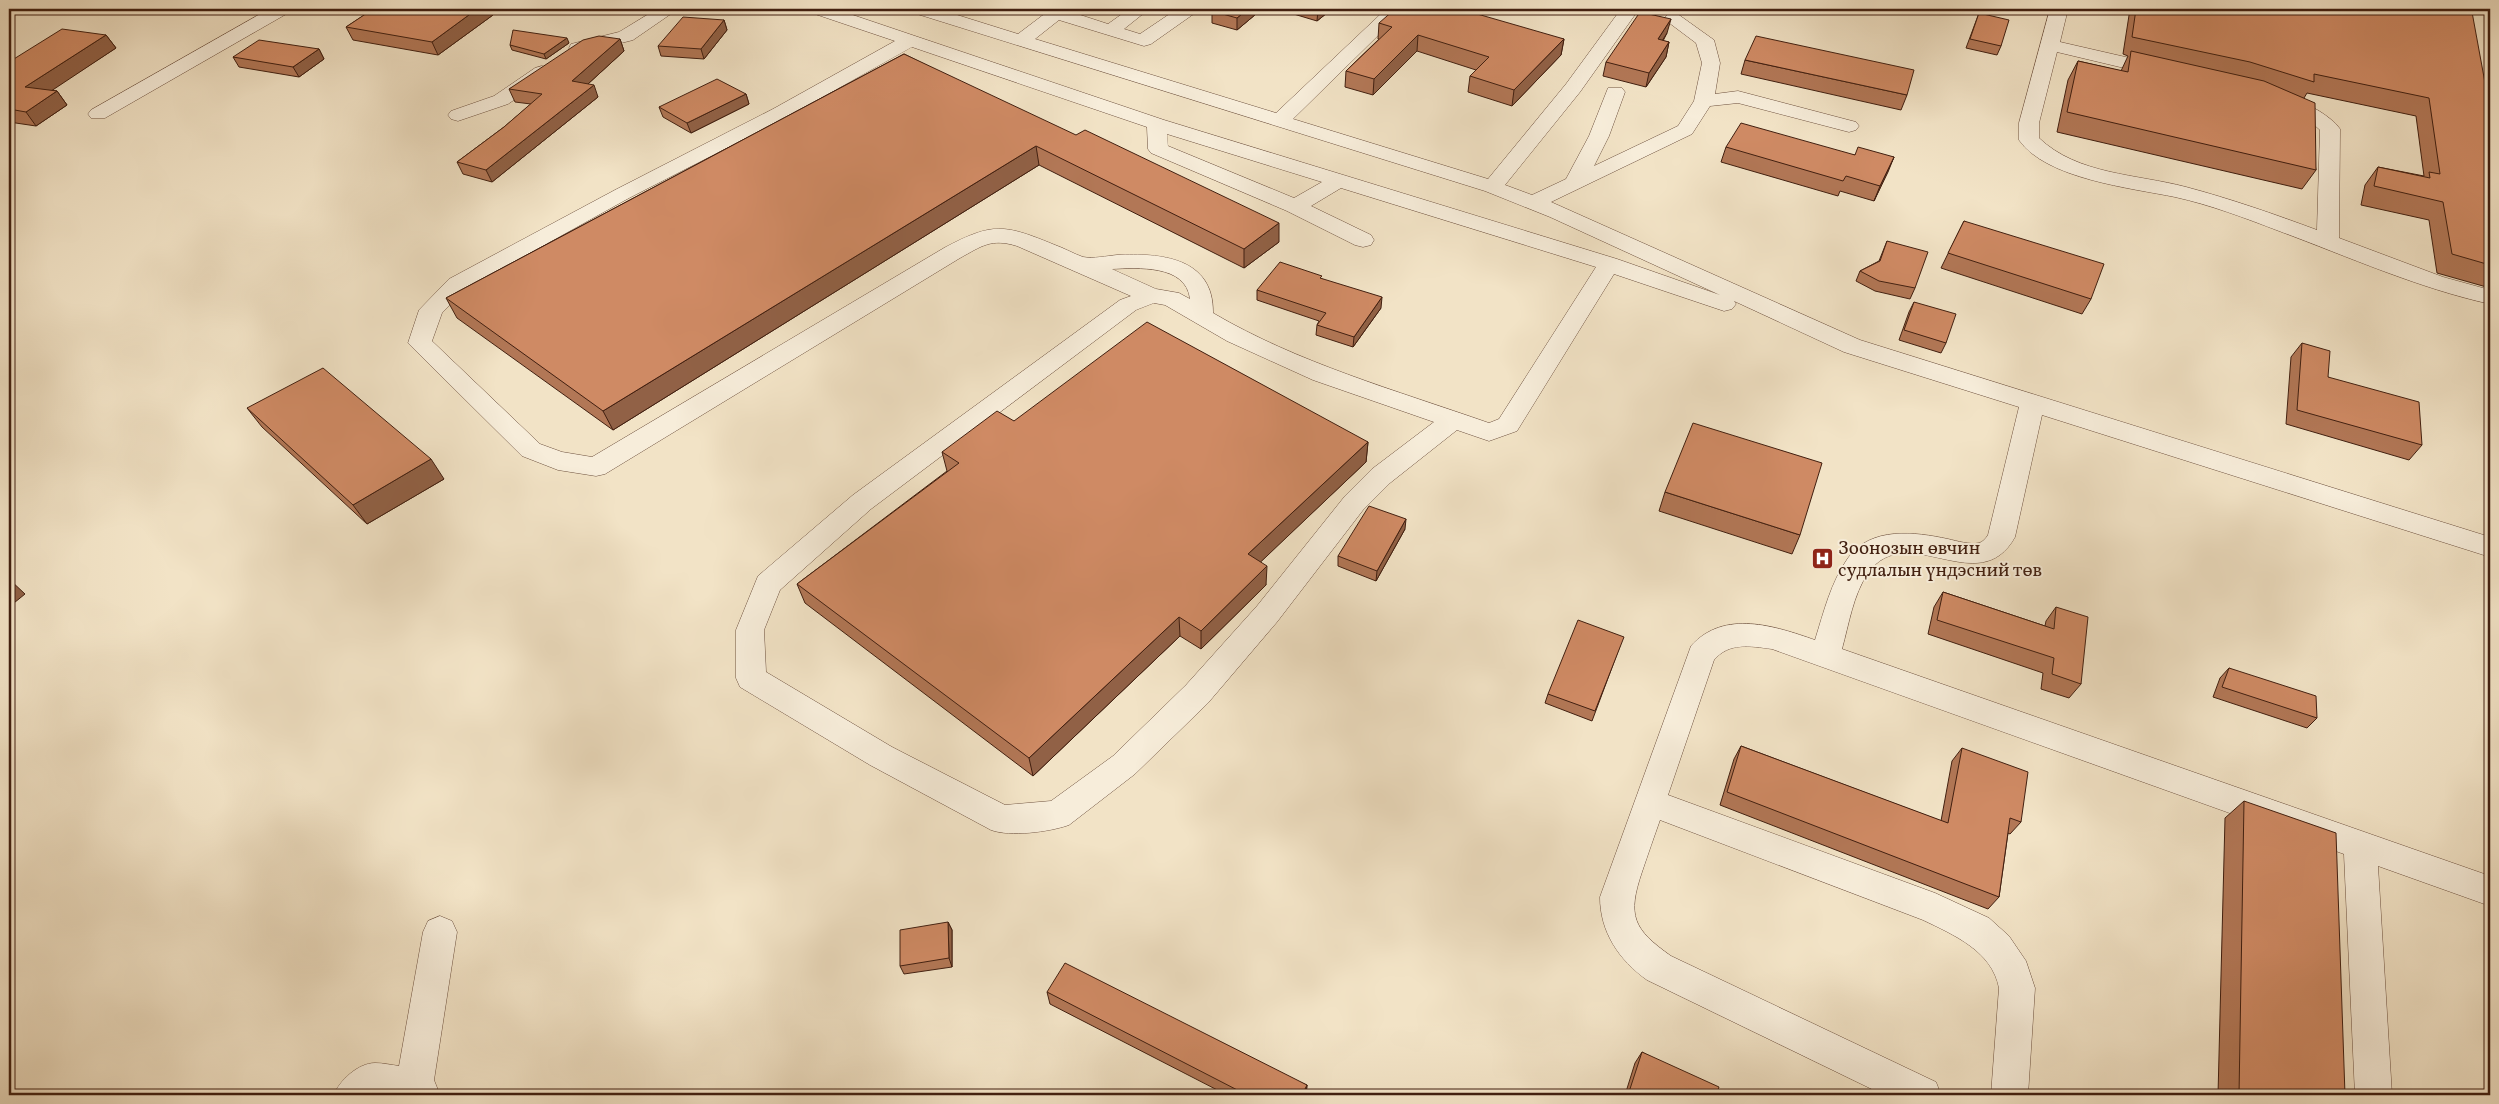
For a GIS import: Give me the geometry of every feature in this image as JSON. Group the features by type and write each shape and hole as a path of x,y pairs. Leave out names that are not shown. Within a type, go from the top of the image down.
{"street":[{"path":"98,114 282,9"},
{"path":"458,114 501,100 581,46 626,36 669,9"},
{"path":"818,9 1157,124 1609,264 1852,346 2490,547"},
{"path":"920,9 1280,120 1534,202 1852,346"},
{"path":"1076,20 1092,9"},
{"path":"1110,31 1140,9"},
{"path":"1022,40 1050,11 1144,40 1189,9"},
{"path":"1280,120 1396,9"},
{"path":"1492,187 1573,88 1630,9"},
{"path":"2059,9 2029,123 2029,140 2044,154 2060,164 2121,181 2180,192 2240,209 2435,282 2490,297"},
{"path":"1534,202 1685,130 1704,101 1711,63 1705,40 1673,19"},
{"path":"910,41 780,113 622,194 457,284 431,310 420,343 531,450 558,461 596,467 973,242 996,234 1022,239 1152,296 1171,298 1235,336 1322,374 1488,432 1508,425 1609,264"},
{"path":"2049,46 2183,76"},
{"path":"1574,183 1598,136 1615,92"},
{"path":"1704,101 1738,97 1849,126"},
{"path":"2266,97 2299,108 2318,118 2330,129 2328,241"},
{"path":"1157,124 1158,150 1295,206 1363,240"},
{"path":"1295,206 1338,181"},
{"path":"1079,264 1152,262 1176,266 1188,274 1200,292 1201,315"},
{"path":"1152,296 1128,305 862,502 768,584 750,630 751,678 881,756 1002,820 1058,815 1124,765 1197,694 1267,614 1354,503 1381,476 1452,421"},
{"path":"1826,654 1849,579 1861,559 1868,553 1880,547 1909,543 1979,553 1997,544 2002,531 2032,403"},
{"path":"1923,1095 1659,968 1633,947 1620,927 1616,907 1617,897 1701,654 1706,647 1724,637 1753,635 1782,640 1826,654 2490,891"},
{"path":"1650,802 1935,909 1977,929 2003,957 2016,981 2010,1095"},
{"path":"2360,845 2374,1095"},
{"path":"352,1095 374,1081 418,1091 440,932"}],"building":[{"path":"373,9 477,9 432,42 346,27"},
{"path":"1214,9 1248,9 1237,18 1212,11"},
{"path":"1395,9 1460,9 1564,39 1514,90 1470,76 1489,57 1418,35 1374,79 1346,71 1392,27 1379,23"},
{"path":"2136,9 2454,9 2472,12 2490,110 2490,147 2488,152 2490,162 2490,265 2452,254 2443,202 2374,186 2378,167 2430,178 2429,172 2440,174 2429,98 2314,74 2314,82 2250,62 2132,37"},
{"path":"1640,12 1671,19 1658,39 1669,42 1649,73 1606,62"},
{"path":"1979,13 2009,20 2001,46 1970,39"},
{"path":"683,17 724,20 701,49 658,46"},
{"path":"62,29 106,35 25,87 57,91 26,112 9,109 9,62"},
{"path":"513,30 567,38 544,54 510,45"},
{"path":"599,36 620,39 572,81 594,85 486,170 457,162 504,127 542,94 509,89 583,40"},
{"path":"1756,36 1914,70 1907,95 1745,60"},
{"path":"259,40 319,49 293,67 233,57"},
{"path":"2131,51 2264,81 2315,103 2316,170 2067,112 2078,61 2128,72"},
{"path":"904,54 1076,135 1085,130 1279,223 1244,249 1036,146 603,411 446,298"},
{"path":"717,79 746,94 687,123 659,107"},
{"path":"1741,123 1855,155 1858,147 1894,157 1880,186 1846,176 1843,181 1726,147"},
{"path":"1964,221 2104,264 2091,299 1948,253"},
{"path":"1887,241 1928,252 1915,288 1879,281 1860,271 1880,261"},
{"path":"1280,262 1322,276 1320,278 1382,297 1354,337 1317,325 1326,313 1257,290"},
{"path":"1914,302 1956,314 1946,343 1904,330"},
{"path":"1147,322 1368,442 1248,554 1267,566 1201,631 1179,617 1029,758 797,584 959,463 942,452 997,411 1014,421"},
{"path":"2302,343 2330,351 2328,377 2419,402 2422,445 2297,410"},
{"path":"323,368 431,459 353,505 247,408"},
{"path":"1693,423 1822,463 1800,535 1665,492"},
{"path":"1369,506 1406,519 1377,571 1338,556"},
{"path":"1943,592 2054,629 2056,607 2088,617 2081,684 2052,674 2054,658 1937,620"},
{"path":"1578,620 1624,637 1595,711 1548,694"},
{"path":"2229,668 2316,696 2317,718 2222,687"},
{"path":"1741,746 1948,823 1962,748 2028,772 2021,822 2010,818 1999,897 1727,792"},
{"path":"2244,801 2336,833 2345,1095 2239,1095"},
{"path":"948,922 949,958 900,966 900,930"},
{"path":"1065,963 1307,1085 1302,1095 1247,1095 1047,992"},
{"path":"1642,1052 1719,1087 1716,1095 1628,1095"}],"place":[{"name":"Зоонозын өвчин судлалын үндэсний төв","path":"1822,558"}]}
